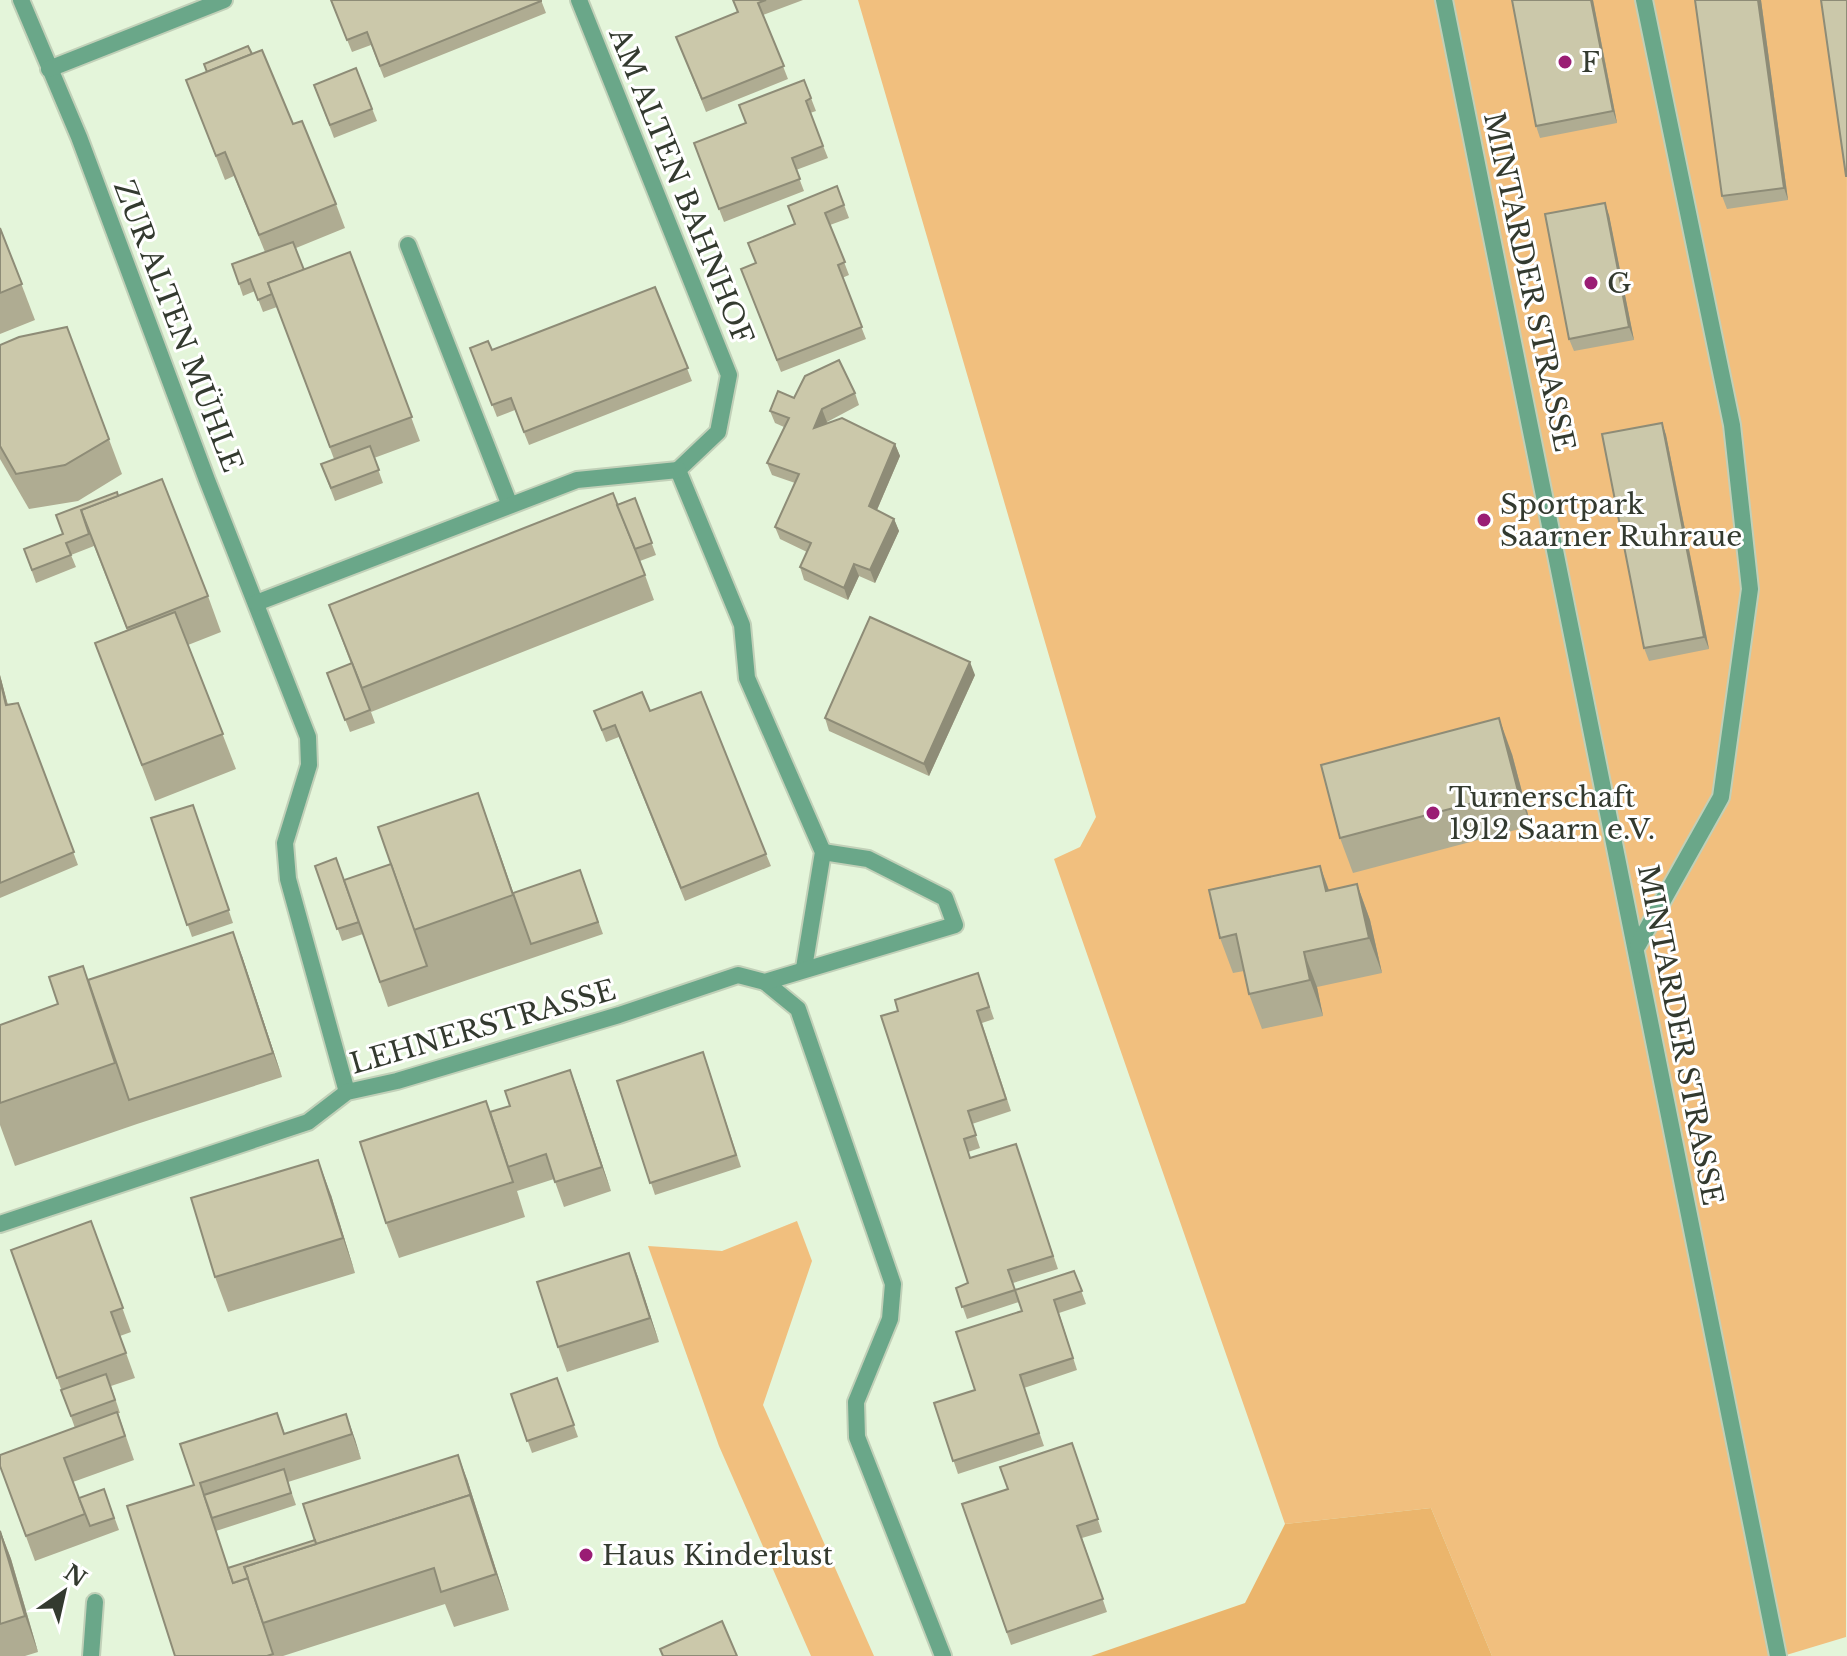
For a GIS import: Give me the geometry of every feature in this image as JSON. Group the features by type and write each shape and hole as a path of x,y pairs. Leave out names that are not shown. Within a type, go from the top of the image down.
{"street":[{"name":"ZUR ALTEN MÜHLE","path":"21,0 79,137 308,737 309,765 285,843 288,879 347,1092"},
{"path":"49,69 224,0"},
{"name":"AM ALTEN BAHNHOF","path":"579,0 729,375 718,432 678,470"},
{"name":"MINTARDER STRASSE","path":"1444,0 1638,945 1688,1218 1778,1656"},
{"path":"1638,945 1721,797 1750,589 1732,425 1644,0"},
{"path":"408,245 509,503"},
{"path":"256,603 509,503 577,480 678,470 742,625 747,678 823,852 804,968 955,925 945,898 868,859 823,852"},
{"name":"LEHNERSTRASSE","path":"0,1224 308,1122 347,1092 397,1081 560,1033 738,975 765,982 804,968"},
{"path":"765,982 798,1009 893,1284 890,1319 856,1402 857,1437 943,1656"},
{"path":"91,1656 95,1602"}],"shaded area":[{"name":"Sportpark Saarner Ruhraue","path":"858,0 1847,0 1846,1637 1783,1656 1492,1656 1431,1508 1285,1524 1054,859 1080,847 1096,817"},
{"path":"797,1221 812,1261 763,1405 874,1656 811,1656 719,1446 648,1246 722,1251"},
{"path":"1431,1508 1492,1656 1091,1656 1245,1603 1285,1524"}],"building":[{"path":"331,0 541,1 380,66 367,32 347,40"},
{"path":"733,0 766,0 758,3 784,66 702,99 676,37 738,12"},
{"name":"F","path":"1512,0 1591,0 1613,111 1536,126"},
{"path":"1695,0 1758,0 1784,188 1722,196"},
{"path":"1821,0 1847,0 1847,176 1846,176"},
{"path":"248,46 252,54 207,72 204,64"},
{"path":"262,50 293,124 302,121 336,204 259,235 225,152 216,156 186,80"},
{"path":"356,68 372,109 330,125 314,85"},
{"path":"804,80 811,98 806,101 823,146 792,158 800,179 719,209 694,143 746,123 739,105"},
{"path":"837,186 844,205 825,213 845,262 838,265 862,327 777,360 741,269 756,263 748,243 795,224 788,206"},
{"name":"G","path":"1605,203 1629,327 1569,339 1545,214"},
{"path":"0,228 22,284 0,293"},
{"path":"293,242 304,270 268,283 272,294 258,300 250,279 239,284 232,264"},
{"path":"350,252 412,417 330,447 268,283"},
{"path":"655,287 688,368 524,432 511,398 492,405 470,348 488,341 492,350"},
{"path":"67,327 109,439 65,465 16,474 0,446 0,345 19,337"},
{"path":"839,360 855,393 822,409 814,428 842,418 895,444 869,506 894,519 870,570 854,564 844,588 800,567 811,543 775,527 799,474 767,463 789,418 770,411 778,391 794,398 805,376"},
{"path":"1662,423 1704,637 1644,648 1602,434"},
{"path":"370,446 379,470 331,488 321,464"},
{"path":"162,479 208,596 127,628 81,510"},
{"path":"117,492 118,496 81,510 89,534 66,543 71,555 32,570 24,549 63,534 56,515"},
{"path":"613,493 645,575 362,688 329,605"},
{"path":"635,498 652,543 635,549 617,505"},
{"path":"175,612 223,734 142,765 95,643"},
{"path":"870,617 970,662 924,764 825,718"},
{"path":"352,663 370,710 345,720 327,673"},
{"path":"0,680 6,705 18,703 74,852 0,883"},
{"path":"642,692 650,711 701,692 766,854 681,888 615,725 602,730 594,711"},
{"path":"1499,718 1518,791 1340,838 1321,765"},
{"path":"478,793 513,895 414,930 378,827"},
{"path":"193,805 229,910 187,925 151,818"},
{"path":"336,858 359,922 337,929 315,866"},
{"path":"391,864 427,966 380,982 344,880"},
{"path":"1320,866 1326,891 1357,884 1369,938 1304,952 1310,980 1249,994 1236,934 1220,938 1209,890"},
{"path":"580,870 598,922 531,944 513,893"},
{"path":"233,932 273,1053 129,1100 88,980"},
{"path":"83,966 115,1063 0,1103 0,1025 58,1004 49,977"},
{"path":"978,973 989,1007 977,1011 1006,1099 968,1111 976,1135 964,1139 970,1158 1016,1144 1053,1256 1008,1270 1015,1290 962,1307 956,1288 968,1283 881,1016 898,1011 895,1000"},
{"path":"703,1052 736,1155 650,1183 617,1081"},
{"path":"570,1070 602,1167 555,1182 546,1154 508,1167 490,1112 510,1106 505,1091"},
{"path":"486,1101 513,1182 386,1223 360,1142"},
{"path":"318,1160 343,1238 215,1277 191,1198"},
{"path":"91,1221 123,1308 111,1312 126,1353 57,1378 11,1250"},
{"path":"629,1253 650,1318 558,1347 537,1282"},
{"path":"1074,1271 1082,1291 1054,1300 1073,1358 1020,1375 1039,1433 953,1461 934,1403 975,1390 956,1332 1022,1311 1015,1290"},
{"path":"106,1374 115,1400 71,1416 61,1390"},
{"path":"557,1378 574,1425 527,1441 511,1394"},
{"path":"117,1412 125,1436 64,1458 85,1514 26,1536 0,1466 0,1455"},
{"path":"277,1413 284,1434 346,1414 352,1434 200,1483 233,1583 248,1578 273,1654 175,1656 127,1506 194,1485 180,1444"},
{"path":"1072,1443 1098,1519 1077,1526 1103,1599 1007,1632 962,1504 1008,1489 1000,1467"},
{"path":"458,1455 474,1506 470,1495 316,1544 303,1504"},
{"path":"284,1469 291,1493 212,1518 204,1495"},
{"path":"104,1489 114,1518 90,1526 79,1498"},
{"path":"470,1495 496,1574 441,1592 434,1568 263,1623 244,1567"},
{"path":"0,1531 25,1616 0,1624"},
{"path":"315,1540 316,1544 244,1567 248,1578 233,1583 228,1568"},
{"path":"722,1621 737,1656 663,1656 660,1649"}],"place":[{"name":"F","path":"1565,62"},
{"name":"G","path":"1591,283"},
{"name":"Sportpark Saarner Ruhraue","path":"1484,520"},
{"name":"Turnerschaft 1912 Saarn e.V.","path":"1433,813"},
{"name":"Haus Kinderlust","path":"586,1555"}]}
